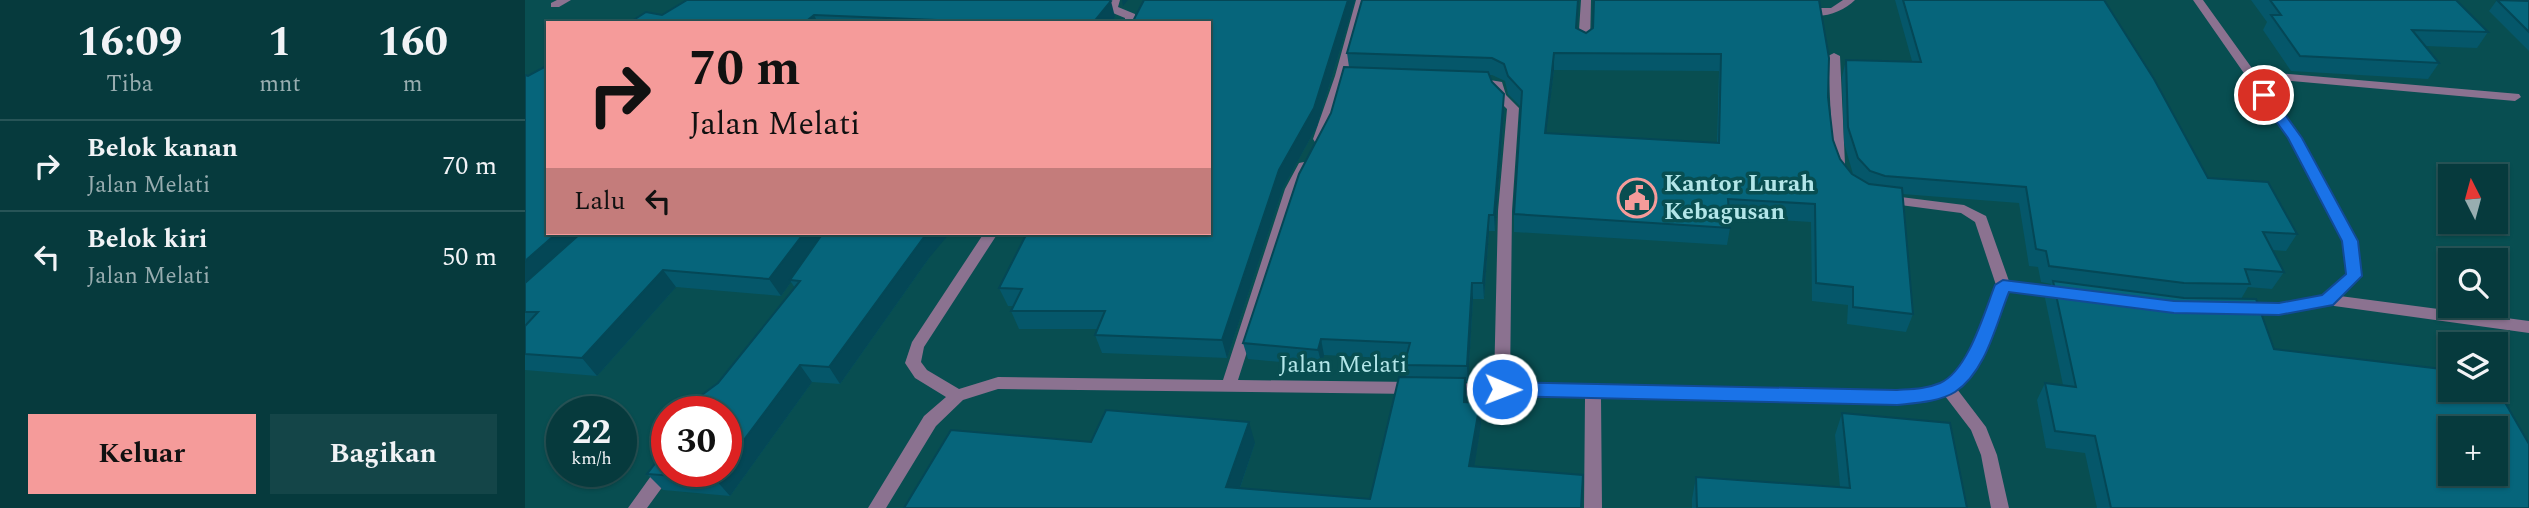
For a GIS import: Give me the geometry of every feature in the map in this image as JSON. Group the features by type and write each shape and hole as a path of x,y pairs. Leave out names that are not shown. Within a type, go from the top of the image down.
{"street":[{"path":"1115,0 1112,9 1131,16 1130,21"},
{"path":"1228,387 1293,189 1348,76 1361,0"},
{"path":"1584,44 1586,0"},
{"path":"1794,11 1833,11 1850,0"},
{"path":"2198,0 2295,138 2350,241 2354,276 2327,300"},
{"path":"1834,56 1836,156 1844,178"},
{"path":"2248,74 2515,97"},
{"path":"1465,80 1495,83 1500,96 1513,108 1506,211 1502,389"},
{"path":"1869,195 1963,209 1981,219 2003,285 1974,358 1948,388 1978,427 1985,444 2000,508"},
{"path":"957,396 921,374 913,363 917,346 990,235"},
{"path":"2003,285 2082,295"},
{"path":"2226,308 2279,309 2327,300 2529,327"},
{"name":"Jalan Melati","path":"877,508 930,421 957,396 998,383 1502,389 1897,398 1948,388"},
{"path":"1593,391 1593,508"},
{"path":"637,508 652,487"}],"building":[{"path":"687,0 1111,1 1095,21 960,21 814,15 806,21 632,21 646,12 662,15"},
{"path":"1144,0 1348,0 1314,108 1279,170 1222,340 1095,335 1105,311 1011,311 1022,289 999,288 1026,235 1211,235 1211,21 1133,21"},
{"path":"1362,0 1578,0 1576,28 1586,33 1593,28 1594,0 1819,0 1829,58 1828,97 1833,140 1840,159 1852,174 1869,184 1902,188 1913,314 1853,307 1853,287 1816,283 1815,204 1728,199 1730,228 1514,214 1522,91 1508,76 1504,64 1492,58 1347,53","holes":["1554,53 1721,54 1719,143 1545,133"]},
{"path":"1903,0 2104,0 2154,79 2208,178 2268,182 2297,234 2263,232 2284,272 2245,269 2250,284 2184,283 2049,266 2046,251 2036,249 2026,187 1885,176 1870,171 1858,158 1848,127 1846,60 1921,62"},
{"path":"2270,0 2456,0 2488,32 2412,30 2439,63 2300,56 2271,15 2281,15"},
{"path":"2497,0 2529,1 2529,32"},
{"path":"546,66 546,235 555,235 525,261 525,75"},
{"path":"1344,67 1488,72 1492,82 1504,94 1494,215 1489,215 1483,283 1472,283 1467,366 1404,365 1410,343 1321,339 1318,350 1243,343 1299,174 1331,113"},
{"path":"579,235 802,235 769,279 663,270 582,358 525,354 525,326 538,312 525,312 525,283"},
{"path":"822,235 926,235 829,367 800,365 742,443 742,396 700,396 718,383 800,281 790,280"},
{"path":"2053,281 2184,298 2256,299 2274,349 2438,369 2438,402 2505,402 2529,444 2529,508 2111,508 2095,436 2055,431 2045,383 2076,387"},
{"path":"1399,377 1465,378 1464,402 1480,403 1469,466 1583,475 1581,508 904,508 951,430 1091,442 1106,410 1249,422 1226,487 1370,499"},
{"path":"1842,413 1950,423 1967,508 1697,508 1696,477 1850,488"}],"place":[{"name":"Kantor Lurah Kebagusan","path":"1637,198"}],"route":[{"path":"1502,389 1897,398 1948,388 1963,374 1974,358 2003,285 2174,307 2279,309 2327,300 2354,276 2350,241 2295,138 2264,95"}]}
